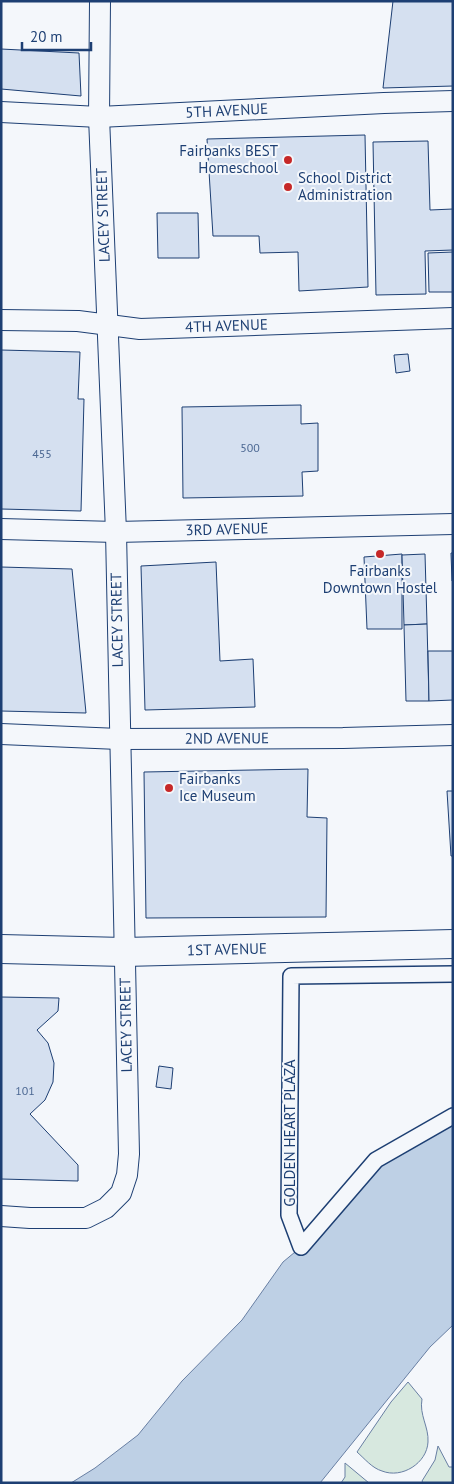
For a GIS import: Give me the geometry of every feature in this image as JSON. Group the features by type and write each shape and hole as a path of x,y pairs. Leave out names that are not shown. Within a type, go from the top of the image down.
{"main road":[{"name":"1ST AVENUE","path":"1,949 124,952 453,944"}],"street":[{"name":"LACEY STREET","path":"1,1216 86,1218 106,1208 121,1194 127,1175 129,1154 116,532 99,117 100,1"},
{"name":"5TH AVENUE","path":"1,112 99,117 453,101"},
{"name":"4TH AVENUE","path":"1,320 78,321 140,330 453,318"},
{"name":"3RD AVENUE","path":"1,529 116,532 453,524"},
{"name":"2ND AVENUE","path":"1,734 119,739 333,738 453,735"},
{"name":"GOLDEN HEART PLAZA","path":"453,974 291,976 289,1215 301,1247 376,1160 453,1116"}],"shaded area":[{"path":"408,1382 422,1399 421,1405 428,1437 427,1450 418,1463 412,1467 405,1471 390,1473 375,1468 357,1452 391,1402"},
{"path":"438,1446 449,1467 453,1467 453,1483 423,1483 422,1481 435,1460"},
{"path":"345,1463 369,1483 341,1483 345,1477"}],"water":[{"path":"453,1116 453,1325 430,1347 320,1483 71,1483 95,1468 138,1435 182,1381 242,1320 283,1262 301,1247 376,1160"}],"building":[{"path":"393,1 453,1 453,86 383,88"},
{"path":"1,49 79,53 81,96 1,89"},
{"name":"School District Administration","path":"365,135 368,287 299,291 298,252 260,253 259,236 213,236 207,139"},
{"path":"428,141 430,210 453,209 453,250 425,251 426,294 376,295 373,142"},
{"path":"157,213 198,213 199,258 158,258"},
{"path":"453,252 453,292 429,292 428,253"},
{"path":"1,350 80,352 78,399 84,399 81,511 1,509"},
{"path":"408,354 410,371 396,373 394,355"},
{"path":"301,405 301,424 318,423 318,471 302,472 303,496 183,498 182,407"},
{"path":"451,553 453,553 453,581 452,581"},
{"path":"402,554 402,629 367,629 364,557"},
{"path":"425,554 427,624 404,625 402,555"},
{"path":"216,562 220,661 253,659 255,707 145,710 141,566"},
{"path":"1,567 72,569 86,713 1,711"},
{"path":"427,624 429,701 406,701 404,625"},
{"path":"428,651 453,651 453,700 429,701"},
{"path":"308,769 307,817 327,818 326,917 146,918 144,772"},
{"path":"447,791 453,791 453,856 451,856"},
{"path":"1,997 59,998 58,1011 37,1030 48,1043 54,1063 53,1082 45,1100 30,1114 78,1165 78,1181 1,1179"},
{"path":"159,1066 173,1068 171,1089 156,1087"}],"place":[{"name":"Fairbanks BEST Homeschool","path":"288,160"},
{"name":"School District Administration","path":"288,187"},
{"name":"Fairbanks Downtown Hostel","path":"380,554"},
{"name":"Fairbanks Ice Museum","path":"169,788"}]}
